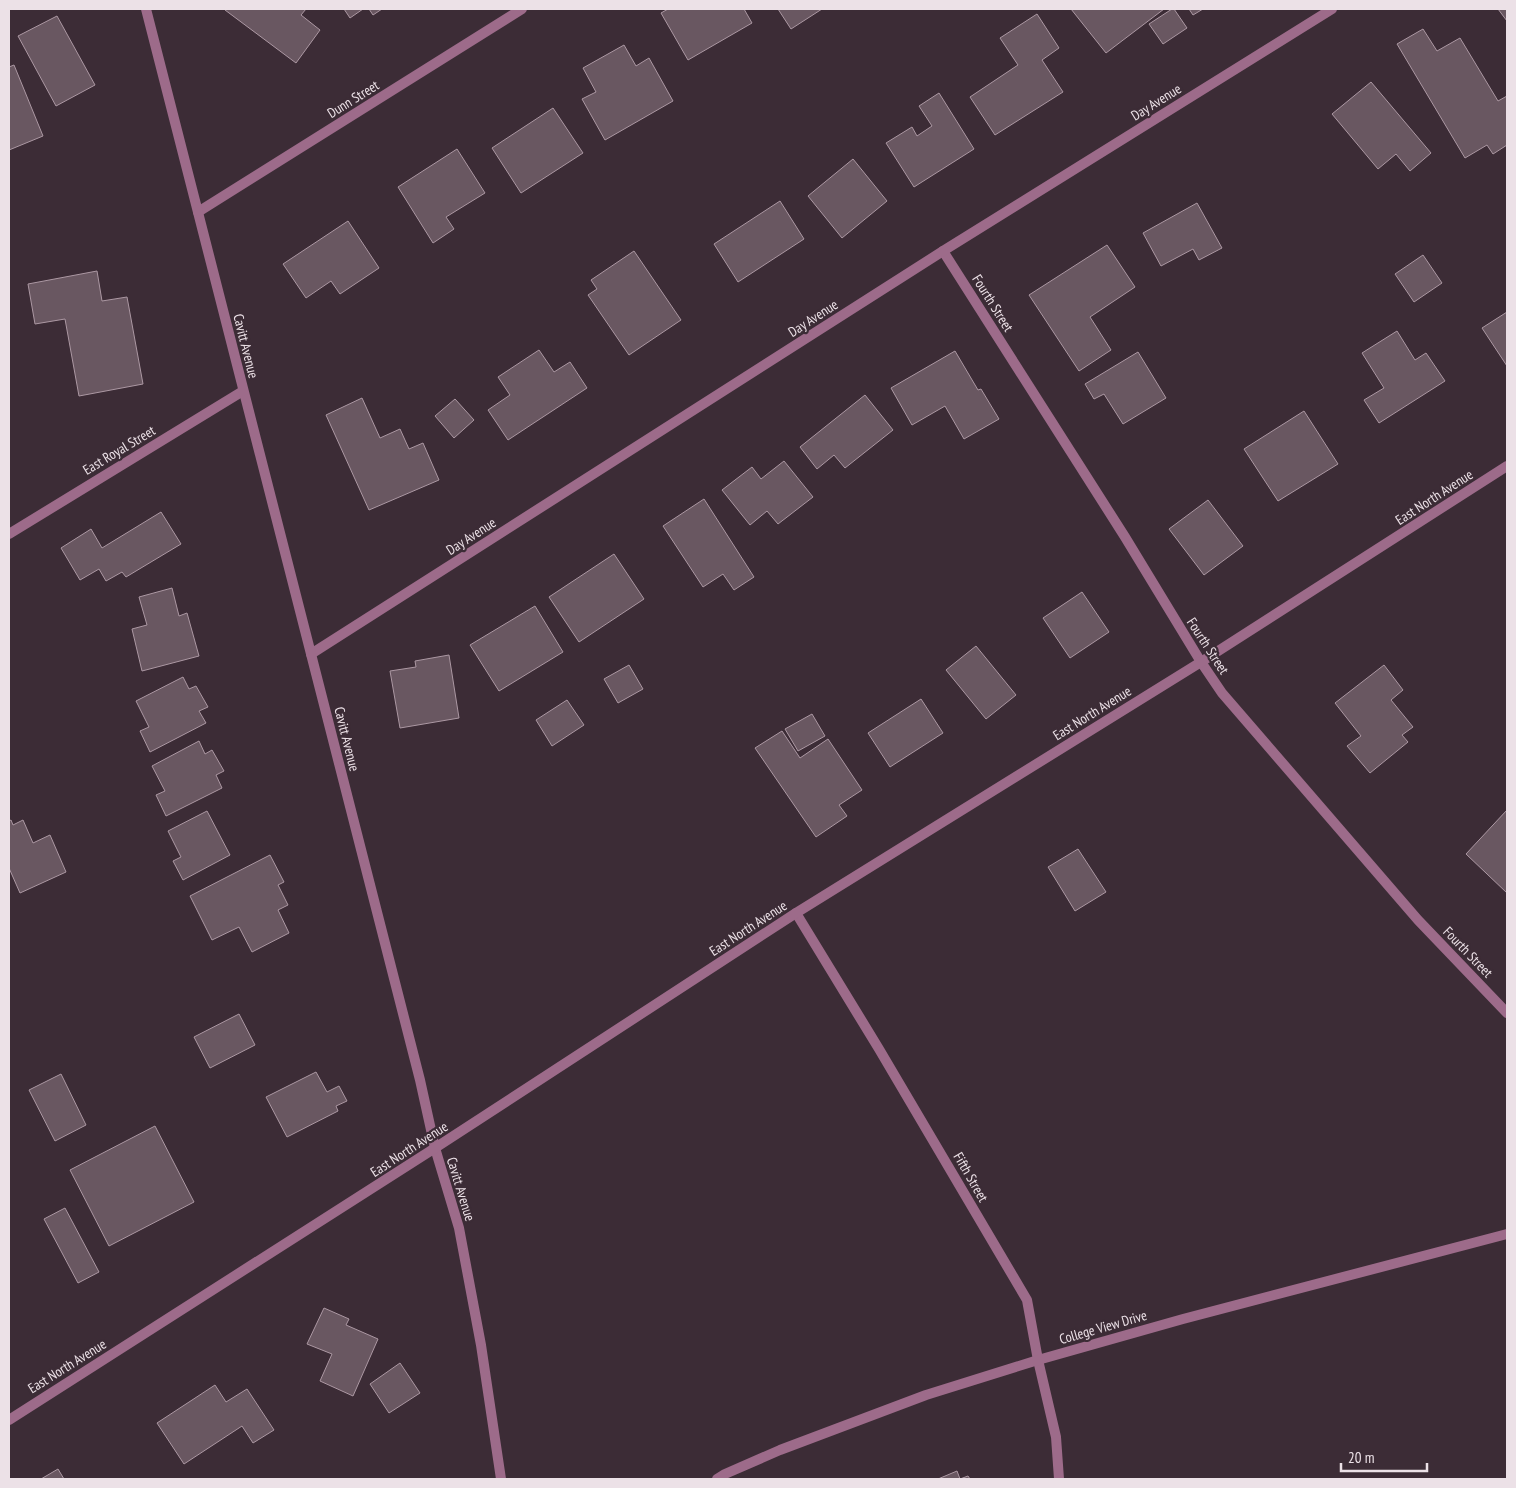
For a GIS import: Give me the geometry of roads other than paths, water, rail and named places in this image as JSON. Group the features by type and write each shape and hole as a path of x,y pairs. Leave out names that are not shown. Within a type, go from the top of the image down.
{"street":[{"name":"Cavitt Avenue","path":"146,9 420,1080 435,1148 459,1228 481,1345 501,1479"},
{"name":"Dunn Street","path":"198,212 522,9"},
{"name":"Day Avenue","path":"311,654 943,251 1332,9"},
{"name":"Fourth Street","path":"943,251 1125,536 1201,662 1222,693 1418,920 1507,1013"},
{"name":"East Royal Street","path":"9,534 243,390"},
{"name":"East North Avenue","path":"9,1420 435,1148 796,913 1201,662 1507,466"},
{"name":"Fifth Street","path":"796,913 879,1048 1027,1300 1038,1360 1056,1437 1059,1479"},
{"name":"College View Drive","path":"717,1479 780,1450 926,1395 1038,1360 1183,1319 1507,1234"}]}
